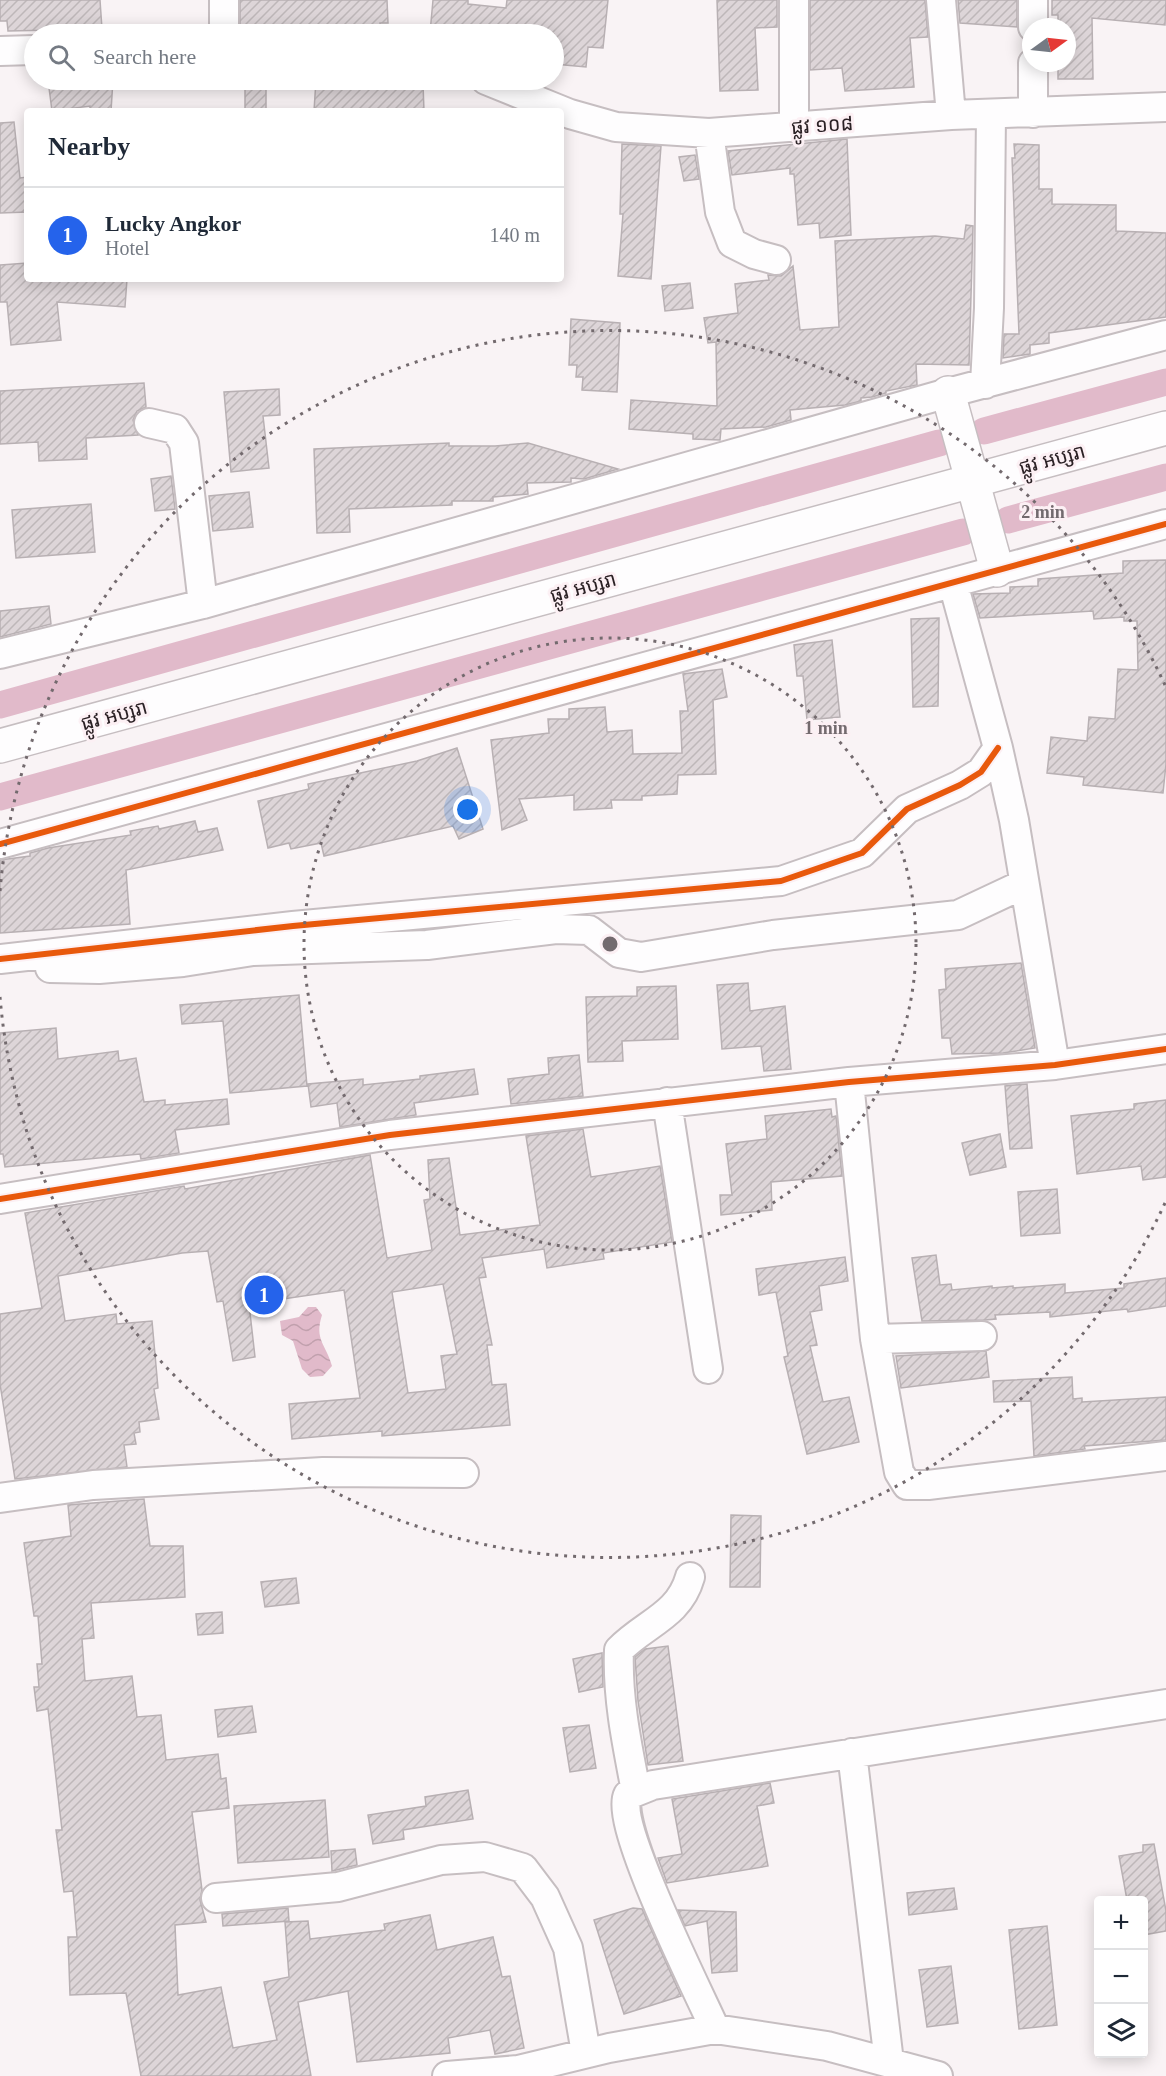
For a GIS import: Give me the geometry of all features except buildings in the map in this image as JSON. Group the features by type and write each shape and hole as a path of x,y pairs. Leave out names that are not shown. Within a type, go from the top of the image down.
{"main road":[{"path":"948,393 997,570"},
{"name":"ផ្លូវ អប្សរា","path":"0,746 1166,428"}],"street":[{"path":"224,0 224,24"},
{"path":"794,0 794,127"},
{"path":"941,0 951,115"},
{"path":"1033,0 1033,18"},
{"path":"0,51 24,50"},
{"path":"1033,72 1033,113"},
{"name":"ផ្លូវ ១០៨","path":"511,90 555,108"},
{"name":"ផ្លូវ ១០៨","path":"564,112 616,127 709,133 951,115 991,116 1166,107"},
{"path":"986,384 991,116"},
{"path":"709,133 720,212 732,243 754,254 776,260"},
{"path":"0,654 203,604 948,393 1166,334"},
{"path":"149,423 175,429 184,443 203,604"},
{"path":"0,844 1166,524"},
{"path":"952,583 998,748 1055,1065"},
{"path":"0,959 293,926 781,880 862,853 907,809 960,785 981,772 998,748"},
{"path":"0,973 36,967 99,969 183,962 253,951 427,945 556,929 589,930 619,953 641,957 773,935 958,915 1024,884"},
{"path":"0,1199 390,1135 849,1082 1055,1065 1166,1049"},
{"path":"849,1082 876,1339 899,1472 907,1485 928,1485 1166,1456"},
{"path":"667,1102 708,1369"},
{"path":"876,1339 982,1336"},
{"path":"0,1498 93,1485 322,1472 464,1473"},
{"path":"636,1791 628,1751 620,1682 619,1650 676,1606 686,1592 690,1577"},
{"path":"715,2029 647,1878 632,1836 625,1801 628,1795 653,1785 1166,1704"},
{"path":"852,1753 889,2062"},
{"path":"216,1898 338,1887 441,1860 485,1857 523,1868 545,1897 568,1948 586,2053"},
{"path":"447,2076 518,2070 586,2053 715,2029 827,2046 938,2076"}],"water":[{"path":"308,1307 316,1307 322,1315 320,1336 332,1366 323,1376 310,1377 302,1369 293,1341 282,1335 280,1321 299,1317"}],"waterway":[{"path":"984,431 1166,382"},
{"path":"0,705 939,443"},
{"path":"1008,520 1166,477"},
{"path":"0,797 963,532"}],"cycle path":[{"path":"0,844 1166,524"},
{"path":"0,959 293,926 781,881 862,853 907,809 960,785 981,772 998,748"},
{"path":"0,1199 390,1135 849,1082 1055,1065 1166,1049"}],"place":[{"name":"Lucky Angkor","path":"264,1295"}]}
